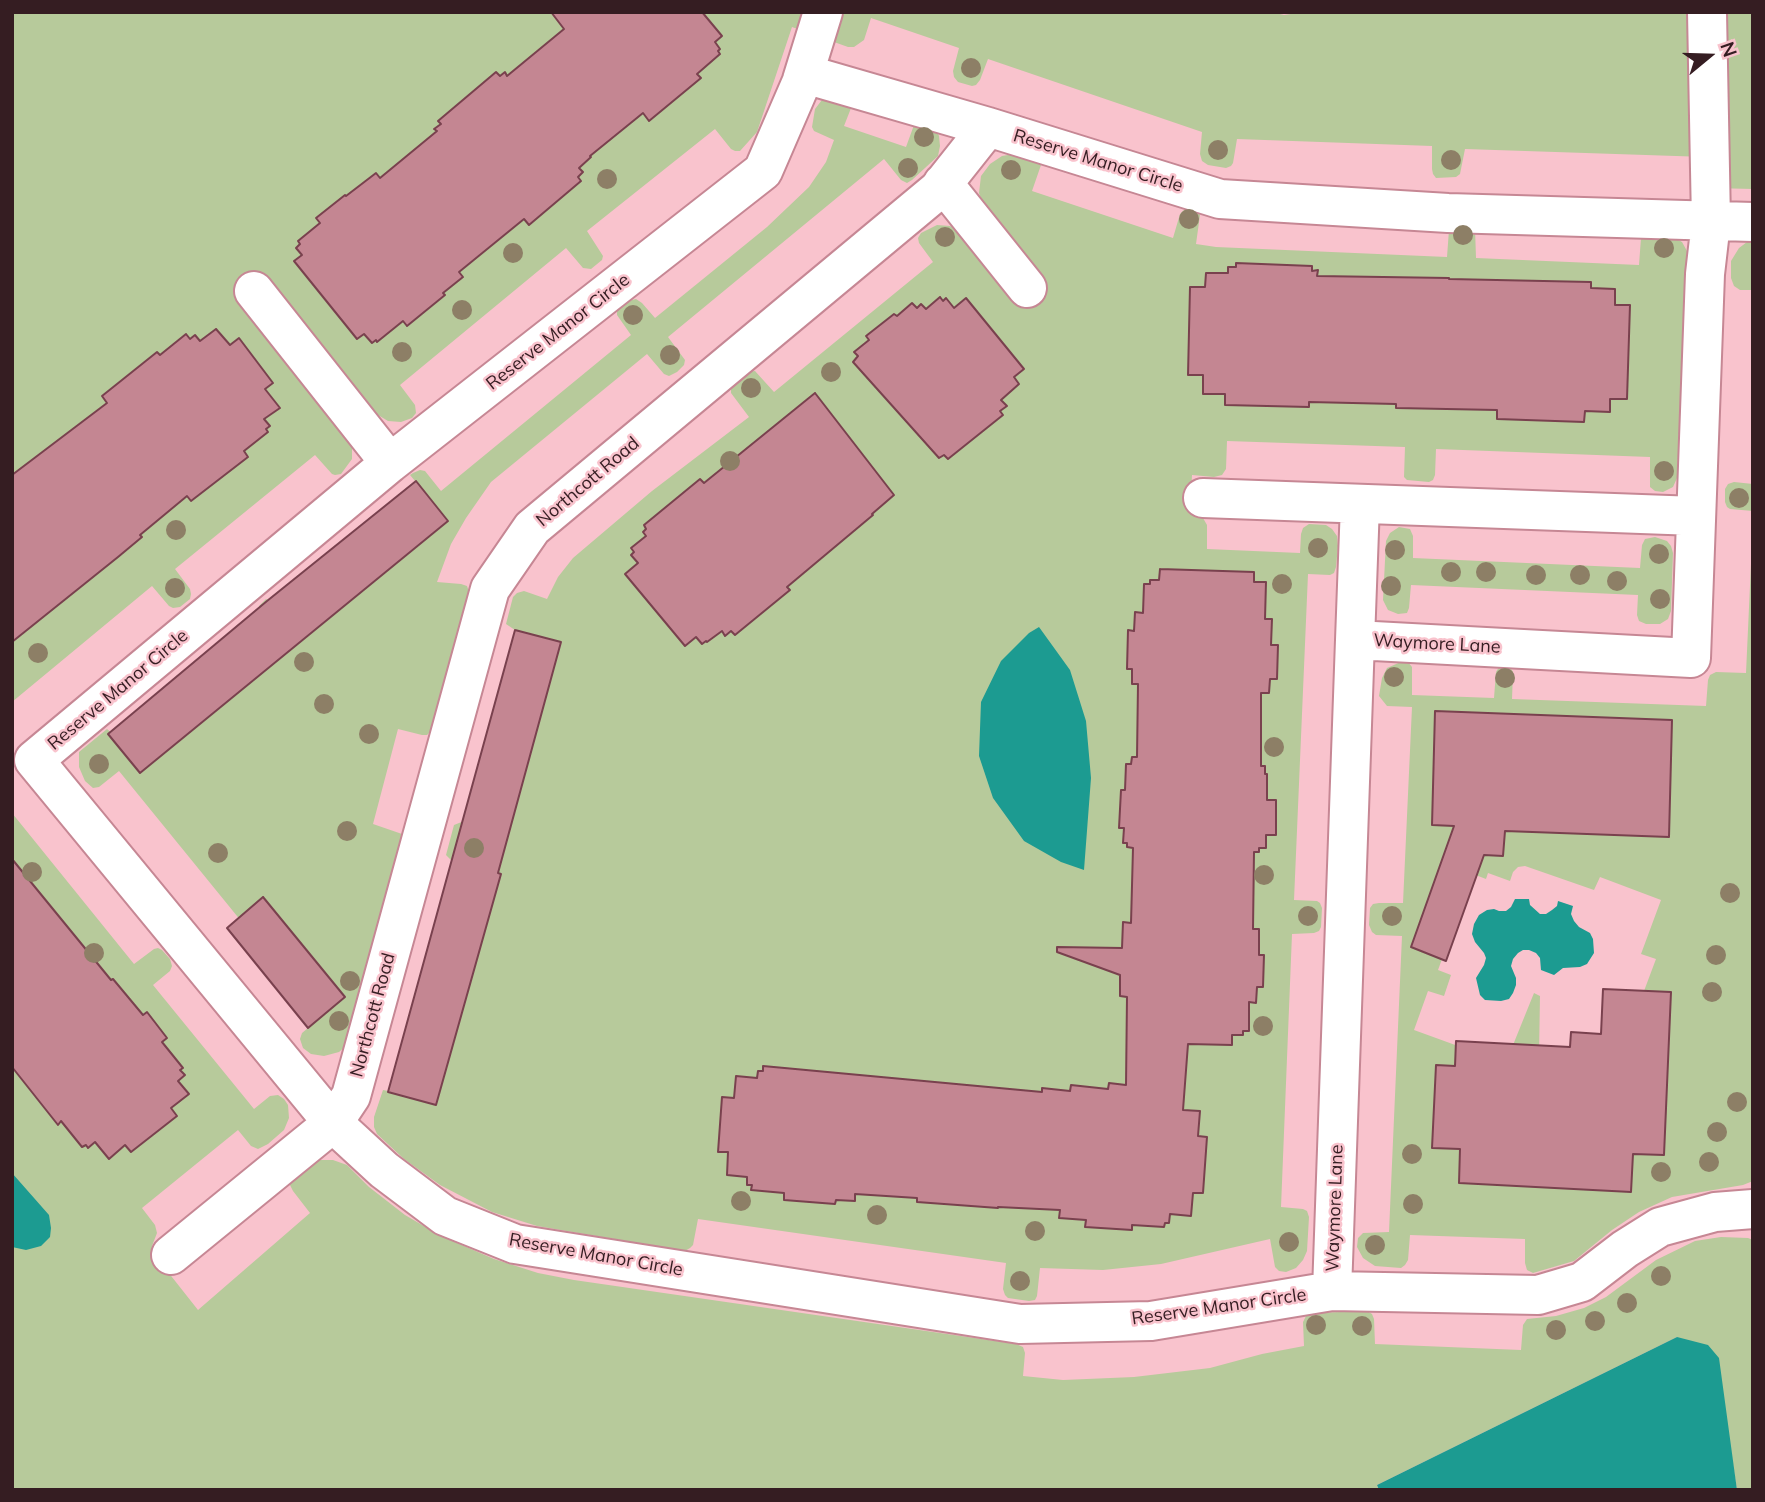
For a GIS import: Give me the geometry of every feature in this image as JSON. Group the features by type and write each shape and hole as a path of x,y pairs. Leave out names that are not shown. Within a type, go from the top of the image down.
{"street":[{"path":"802,80 823,12"},
{"name":"Waymore Lane","path":"1332,1291 1355,640 1691,658 1705,274 1711,222 1707,12"},
{"name":"Reserve Manor Circle","path":"1753,222 1448,213 1220,199 805,74 763,171 390,463 34,760 333,1123 384,1170 445,1216 516,1244 1020,1324 1151,1321 1332,1291 1538,1295 1582,1282 1625,1249 1660,1227 1715,1212 1753,1209"},
{"name":"Northcott Road","path":"171,1255 333,1123 351,1096 490,589 532,528 938,190 988,127"},
{"path":"943,183 1027,288"},
{"path":"254,291 390,463"},
{"path":"1203,498 1696,516"},
{"path":"1355,640 1360,504"}],"green space":[{"path":"12,12 1272,12 1284,15 1304,12 1753,12 1753,189 1712,188 1706,157 1465,149 1460,174 1456,177 1436,178 1432,169 1432,146 1237,139 1231,166 1226,168 1208,165 1202,161 1200,154 1202,132 988,59 976,85 958,82 953,71 959,48 871,18 864,40 854,47 792,27 757,132 740,151 731,149 715,129 587,231 603,256 591,269 583,268 566,248 400,385 415,405 416,413 412,418 401,422 388,421 378,415 262,273 234,295 349,438 352,459 341,474 335,475 315,455 175,569 190,589 190,599 180,607 173,608 152,586 12,702"},
{"path":"825,96 853,103 844,126 906,147 914,125 934,125 939,136 938,156 907,183 901,180 884,159 668,337 685,360 677,372 669,376 664,374 647,354 491,482 451,544 437,582 467,586 468,598 432,730 427,735 422,735 398,729 373,824 402,834 403,838 346,1046 339,1052 324,1056 311,1054 303,1048 300,1039 302,1033 320,1018 119,771 99,787 93,788 85,781 79,767 79,752 107,729 113,734 260,614 259,606 266,599 272,602 420,487 410,475 420,470 425,471 441,491 631,335 617,315 617,311 628,301 636,299 655,318 767,227 809,187 826,162 834,140 814,131 812,127 815,109"},
{"path":"1020,153 1040,159 1041,165 1032,191 1173,238 1180,214 1191,209 1200,215 1196,244 1216,247 1447,257 1449,230 1475,228 1476,258 1639,265 1641,238 1644,233 1669,235 1682,242 1687,251 1677,478 1673,487 1663,492 1650,487 1650,457 1436,449 1435,475 1429,482 1407,480 1404,477 1405,447 1227,441 1226,469 1222,475 1192,475 1190,513 1203,518 1207,525 1207,549 1300,553 1301,534 1303,528 1309,524 1326,525 1337,536 1334,573 1308,574 1294,900 1317,901 1322,908 1319,931 1292,934 1281,1207 1307,1211 1307,1251 1303,1260 1296,1268 1286,1272 1279,1271 1275,1267 1270,1239 1161,1264 1103,1270 1040,1268 1037,1296 1035,1300 1029,1301 1008,1298 1005,1295 1003,1289 1006,1263 698,1219 693,1245 685,1251 537,1226 492,1212 440,1185 404,1159 377,1134 374,1117 383,1090 388,1091 452,861 446,855 454,825 464,821 515,630 506,624 513,597 524,591 547,599 558,577 573,558 652,491 749,417 731,393 732,383 747,372 755,371 774,392 933,262 919,243 921,233 937,225 950,226 963,234 984,207 979,193 981,176 990,164 1002,156"},
{"path":"1751,239 1753,290 1740,290 1734,286 1731,278 1731,261 1739,248"},
{"path":"1728,484 1753,484 1753,511 1727,507 1725,489"},
{"path":"1753,520 1753,1181 1672,1197 1639,1212 1574,1261 1533,1273 1527,1270 1525,1263 1525,1239 1410,1235 1408,1260 1405,1265 1401,1268 1375,1266 1363,1258 1357,1247 1358,1238 1363,1233 1389,1232 1402,936 1376,935 1372,932 1369,925 1370,908 1379,903 1403,903 1412,707 1387,706 1379,696 1387,668 1403,661 1408,662 1412,667 1412,695 1494,698 1496,672 1499,667 1510,667 1513,672 1512,699 1706,706 1710,675 1716,672 1746,673","holes":["1525,866 1594,890 1600,877 1661,900 1641,954 1656,959 1644,991 1602,1035 1571,1056 1539,1054 1540,996 1534,993 1513,1045 1458,1046 1414,1030 1428,991 1444,996 1451,975 1438,970 1473,874 1486,879 1488,873 1510,881 1513,872 1518,867"]},
{"path":"1399,527 1410,529 1413,536 1413,558 1640,568 1642,545 1645,539 1655,537 1667,541 1673,553 1671,611 1668,619 1660,624 1646,624 1639,621 1637,615 1638,595 1411,585 1407,613 1398,614 1388,610 1383,600 1386,541 1390,533"},
{"path":"12,813 134,964 158,948 170,959 170,971 153,985 254,1109 270,1096 278,1095 288,1105 289,1118 284,1130 268,1144 258,1149 251,1146 238,1130 142,1208 155,1225 157,1233 152,1246 153,1253 198,1310 310,1213 289,1183 291,1178 320,1160 333,1160 347,1165 369,1187 405,1215 441,1236 494,1259 538,1273 1016,1344 1023,1347 1025,1353 1023,1376 1063,1380 1134,1377 1210,1368 1304,1346 1303,1322 1306,1316 1312,1313 1367,1311 1374,1319 1375,1344 1521,1350 1523,1325 1527,1319 1556,1316 1584,1308 1606,1297 1656,1260 1695,1241 1721,1237 1748,1238 1753,1240 1753,1490 1737,1490 1729,1438 1677,1337 1377,1485 1379,1490 12,1490"}],"water":[{"path":"1039,627 1070,670 1086,721 1091,778 1084,870 1061,862 1024,841 993,798 979,756 981,702 1001,661 1029,633"},
{"path":"1515,899 1529,899 1530,905 1540,914 1552,910 1558,901 1573,906 1571,914 1574,921 1590,933 1594,953 1587,964 1563,968 1554,975 1541,970 1540,958 1536,953 1523,950 1513,959 1511,966 1516,985 1509,999 1485,1000 1480,995 1476,978 1486,958 1472,934 1474,924 1479,915 1487,910 1506,911"},
{"path":"12,1173 49,1215 50,1237 41,1246 26,1250 12,1247"},
{"path":"1677,1337 1708,1345 1719,1358 1737,1490 1379,1490 1377,1485"}],"building":[{"path":"551,12 702,12 722,36 715,42 720,54 697,74 701,78 649,121 643,113 590,156 579,168 583,172 578,177 581,181 529,225 524,219 459,272 463,277 407,326 403,321 377,342 376,340 372,343 364,334 357,339 294,261 302,255 296,248 300,244 298,241 320,223 316,218 345,195 376,173 380,178 437,131 434,129 441,124 438,121 496,72 500,76 505,72 507,76 564,29"},
{"path":"1236,263 1312,266 1312,271 1318,270 1317,276 1591,282 1591,288 1615,289 1615,305 1630,305 1627,399 1610,399 1610,412 1585,411 1584,422 1497,419 1497,410 1396,408 1396,404 1309,402 1309,407 1225,405 1225,394 1203,394 1203,375 1188,375 1190,287 1205,287 1206,273 1228,273 1228,267 1236,267"},
{"path":"940,297 943,301 946,298 954,308 966,298 1024,369 1014,377 1019,384 1001,400 1007,406 1000,411 1003,415 948,459 944,455 939,458 853,362 858,356 854,352 869,340 866,336 894,314 897,316 912,303 917,308 921,304 926,309"},
{"path":"216,329 230,345 239,338 273,383 265,389 280,408 264,419 270,426 266,429 268,432 244,451 248,457 191,501 187,496 140,535 142,537 12,642 12,475 107,403 102,396 157,352 160,355 186,334 190,339 195,335 200,341"},
{"path":"815,393 894,495 787,587 790,590 735,635 731,631 725,636 722,631 707,642 702,644 696,637 685,646 625,574 638,563 631,555 634,552 631,548 646,536 643,532 646,529 644,525 700,479 704,483"},
{"path":"416,481 448,521 140,773 108,734"},
{"path":"1160,569 1254,572 1254,582 1266,582 1265,619 1272,619 1271,645 1278,645 1277,679 1270,679 1269,693 1261,693 1261,766 1265,766 1267,774 1267,800 1276,800 1276,835 1266,835 1266,848 1259,848 1259,852 1254,852 1253,929 1259,929 1259,955 1264,955 1263,987 1257,987 1256,1003 1249,1002 1249,1031 1243,1031 1243,1035 1232,1035 1232,1045 1188,1044 1183,1110 1200,1111 1198,1136 1207,1137 1203,1193 1193,1193 1191,1216 1170,1214 1169,1223 1165,1223 1164,1227 1132,1225 1132,1230 1085,1227 1086,1220 1059,1218 1060,1210 917,1202 917,1198 855,1194 855,1201 836,1200 835,1204 784,1200 784,1193 751,1190 752,1185 747,1185 747,1177 727,1175 728,1152 718,1152 722,1097 734,1098 736,1076 757,1078 758,1071 763,1071 763,1066 1042,1092 1042,1088 1070,1091 1071,1085 1108,1089 1109,1083 1126,1085 1127,997 1120,996 1120,975 1057,952 1057,947 1122,948 1123,922 1131,923 1133,848 1123,843 1124,828 1119,828 1121,790 1125,790 1126,764 1131,764 1132,757 1137,757 1138,684 1132,684 1132,669 1127,669 1128,630 1134,631 1135,612 1143,613 1144,584 1150,584 1150,580 1159,580"},
{"path":"515,630 561,642 498,873 501,874 436,1105 388,1092"},
{"path":"1435,711 1672,720 1669,837 1505,831 1503,856 1484,855 1446,961 1411,947 1454,826 1432,825"},
{"path":"12,859 111,980 113,979 143,1015 147,1012 167,1038 162,1042 183,1068 180,1070 185,1075 178,1081 189,1094 171,1108 177,1116 131,1152 125,1145 109,1159 95,1142 88,1148 86,1145 82,1147 61,1121 58,1125 12,1067"},
{"path":"263,897 345,997 308,1028 227,928"},
{"path":"1603,989 1671,992 1664,1155 1633,1154 1631,1192 1459,1183 1460,1149 1432,1148 1436,1065 1455,1066 1456,1041 1570,1047 1571,1032 1601,1034"}]}
